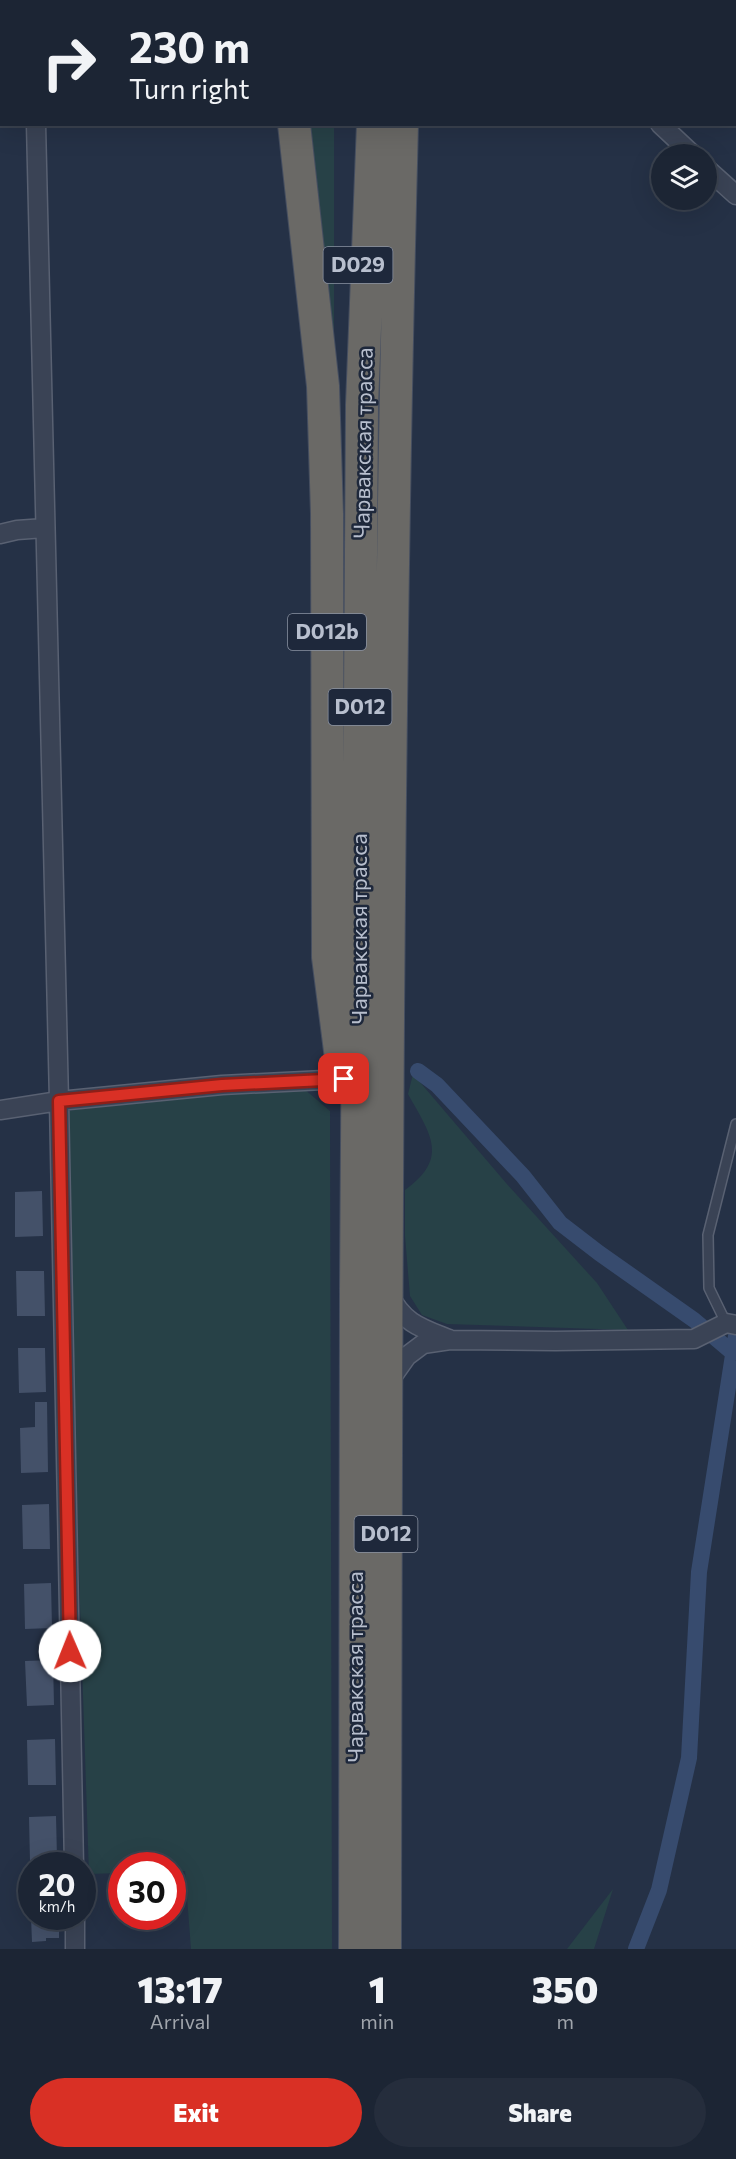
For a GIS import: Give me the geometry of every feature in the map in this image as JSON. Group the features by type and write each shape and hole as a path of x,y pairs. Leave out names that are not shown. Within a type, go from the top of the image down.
{"highway":[{"name":"D012b","path":"294,126 323,386 327,526 328,957 344,1079 357,1138"},
{"name":"D029","path":"353,126 362,405"},
{"name":"Чарвакская трасса","path":"355,1949 362,405 373,126"},
{"name":"Чарвакская трасса","path":"385,1949 386,1094 393,489 402,126"}],"street":[{"path":"36,126 74,1852"},
{"path":"662,126 681,144"},
{"path":"717,178 736,195"},
{"path":"0,534 45,528"},
{"path":"0,1110 59,1101 231,1084 344,1079"},
{"path":"387,1290 396,1307 410,1321 419,1328 450,1340"},
{"path":"386,1394 394,1372 415,1349 423,1344 450,1340 694,1339 731,1324"},
{"path":"75,1930 75,1949"}],"lane":[{"path":"731,1324 709,1288 708,1235 736,1124"}],"green space":[{"path":"302,126 334,126 334,371"},
{"path":"413,1074 506,1183 597,1283 628,1330 447,1324 422,1315 410,1296 405,1236 405,1190 428,1167 432,1156 432,1145 429,1133 408,1094"},
{"path":"303,1088 330,1111 332,1949 191,1949 186,1852 108,1852 108,1873 96,1874 96,1852 88,1852 67,1111 202,1092"},
{"path":"613,1889 594,1949 567,1949"}],"building":[{"path":"42,1191 43,1236 15,1237 15,1192"},
{"path":"16,1271 44,1271 45,1316 17,1316"},
{"path":"18,1348 45,1348 46,1392 19,1393"},
{"path":"35,1402 47,1402 48,1472 21,1473 20,1428 35,1427"},
{"path":"49,1504 50,1549 23,1549 22,1505"},
{"path":"51,1583 52,1628 25,1629 24,1584"},
{"path":"53,1660 54,1705 27,1706 25,1661"},
{"path":"55,1739 56,1785 28,1785 27,1740"},
{"path":"56,1816 57,1852 30,1852 29,1817"},
{"path":"32,1930 59,1930 59,1938 46,1938 46,1941 32,1942"}],"waterway":[{"path":"418,1071 437,1085 523,1176 560,1223 694,1320 733,1353"},
{"path":"636,1949 659,1890 689,1758 699,1572 736,1336"}],"route":[{"path":"70,1651 59,1101 259,1082 344,1079"}]}
